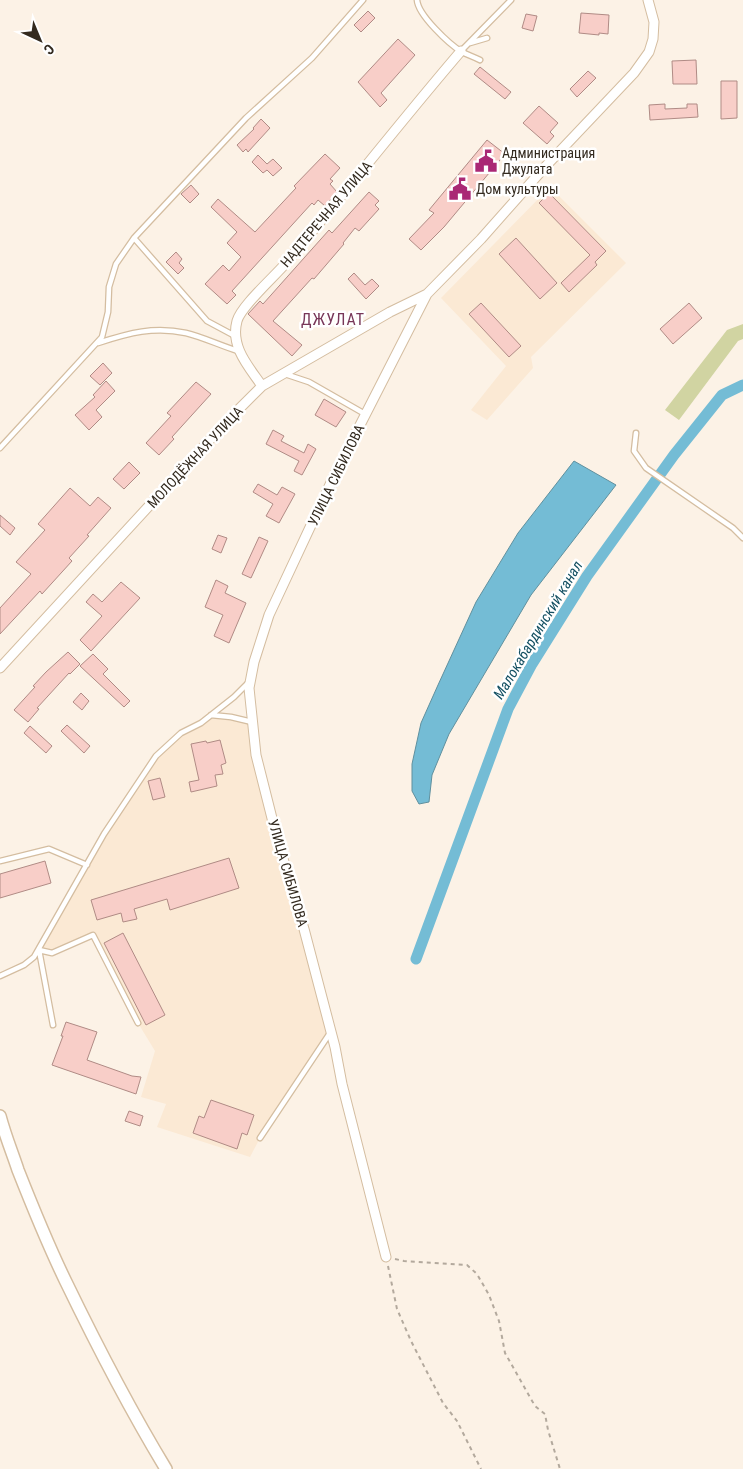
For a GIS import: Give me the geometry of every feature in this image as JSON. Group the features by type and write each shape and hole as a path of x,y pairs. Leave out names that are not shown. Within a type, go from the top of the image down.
{"street":[{"name":"УЛИЦА СИБИЛОВА","path":"386,1257 342,1084 331,1032 256,755 249,688 254,662 269,615 334,476 427,294 481,239 544,168 634,73 649,52 653,39 654,22 648,0"},
{"name":"НАДТЕРЕЧНАЯ УЛИЦА","path":"235,336 237,320 243,310 362,172 414,106 461,51"},
{"name":"МОЛОДЁЖНАЯ УЛИЦА","path":"0,668 228,420 262,386 390,312 427,294"},
{"path":"235,336 239,351 262,386"},
{"path":"0,1116 32,1206 54,1257 103,1358 166,1469"}],"lane":[{"path":"0,448 102,337 108,312 109,287 116,264 134,238 246,118 312,58 363,0"},
{"path":"417,0 417,5 425,20 461,51 480,60"},
{"path":"461,51 511,0"},
{"path":"469,43 487,38"},
{"path":"134,238 207,321 235,336"},
{"path":"97,344 123,335 153,329 187,334 239,351"},
{"path":"284,373 309,382 366,414"},
{"path":"636,433 634,450 646,468 733,528 743,538"},
{"path":"0,976 24,965 39,950 104,834 156,756 181,733 201,723 211,715 251,680"},
{"path":"211,715 252,722"},
{"path":"0,861 49,849 87,865"},
{"path":"39,950 52,953 93,935 138,1023"},
{"path":"39,950 52,1025"},
{"path":"260,1138 331,1032"}],"path":[{"path":"481,1469 458,1421 443,1403 411,1341 397,1309 386,1257 404,1261 466,1265 477,1274 489,1295 499,1321 505,1353 535,1406 545,1414 560,1469"}],"shaded area":[{"path":"550,187 626,263 531,357 533,368 487,420 471,410 506,366 441,298"},
{"path":"211,715 252,722 256,755 331,1032 260,1138 250,1157 157,1127 166,1104 141,1097 155,1051 138,1023 93,935 52,953 39,950 104,834 156,756 181,733"}],"green space":[{"path":"743,324 743,339 738,341 679,420 665,410 727,330"}],"water":[{"path":"574,461 616,485 531,595 449,734 432,775 429,802 419,804 412,791 412,764 421,723 438,685 476,602 518,533"}],"building":[{"path":"368,11 375,18 361,32 354,25"},
{"path":"581,13 609,15 608,34 579,33"},
{"path":"526,14 537,16 533,31 522,28"},
{"path":"398,39 415,55 381,93 387,100 380,107 358,82"},
{"path":"696,60 697,84 673,84 672,61"},
{"path":"480,67 511,92 505,99 474,74"},
{"path":"588,71 596,78 577,97 570,89"},
{"path":"721,81 737,81 737,118 721,119"},
{"path":"665,104 665,109 687,108 687,104 697,104 698,117 650,120 649,105"},
{"path":"539,106 558,123 550,132 554,136 547,144 523,123"},
{"path":"261,119 270,128 248,152 246,149 243,152 237,145 254,129"},
{"path":"487,140 505,154 444,227 421,250 409,239 434,213 429,210"},
{"path":"325,154 340,168 330,179 333,181 330,184 337,192 325,206 318,200 314,205 312,203 232,291 236,295 227,304 205,284 223,265 229,271 241,257 227,243 237,232 211,207 218,199 255,232 296,188 294,186"},
{"path":"258,155 267,164 273,159 282,168 273,176 267,170 263,173 252,162"},
{"path":"191,185 199,194 190,203 181,194"},
{"path":"369,192 379,201 375,205 379,209 359,231 355,228 314,279 312,278 273,321 302,345 292,356 248,314 260,301 263,304 329,230 332,233"},
{"path":"549,193 606,251 595,262 597,265 569,292 561,283 590,255 539,203"},
{"path":"516,238 557,283 540,299 499,254"},
{"path":"176,252 182,259 179,263 184,268 178,274 166,262"},
{"path":"354,273 365,285 372,279 379,286 366,299 348,279"},
{"path":"481,303 521,346 509,357 469,314"},
{"path":"689,303 702,318 673,344 660,329"},
{"path":"103,363 112,373 100,385 90,376"},
{"path":"106,381 115,391 96,410 102,417 89,430 75,415 95,397 93,395"},
{"path":"196,382 211,394 172,437 174,439 159,455 146,443 171,416 167,413"},
{"path":"324,399 346,412 336,427 315,415"},
{"path":"273,430 284,436 281,441 304,453 308,444 316,449 302,475 294,471 299,461 266,444"},
{"path":"129,462 140,473 124,489 113,479"},
{"path":"258,484 277,495 282,487 295,494 279,523 266,516 273,504 253,492"},
{"path":"70,488 90,506 98,497 111,508 69,558 72,561 42,594 40,591 0,634 0,608 31,574 16,562 45,530 38,524"},
{"path":"0,515 15,528 10,535 0,526"},
{"path":"218,535 227,538 221,553 212,549"},
{"path":"259,537 268,541 251,578 242,574"},
{"path":"216,580 228,586 225,593 246,603 229,643 214,636 223,615 205,607"},
{"path":"121,582 140,598 91,651 80,640 102,616 86,602 93,594 102,602"},
{"path":"68,652 80,664 69,673 37,708 39,709 28,722 14,710 46,672"},
{"path":"93,654 108,669 103,674 130,701 124,707 80,666"},
{"path":"81,693 89,701 82,710 73,702"},
{"path":"67,725 90,746 84,753 61,731"},
{"path":"30,726 52,746 46,753 24,733"},
{"path":"220,740 226,763 221,765 223,774 215,775 217,786 191,792 189,782 199,780 191,744"},
{"path":"160,778 165,797 153,800 148,781"},
{"path":"229,858 239,888 170,910 167,899 134,909 137,919 123,922 121,913 97,920 91,900"},
{"path":"45,861 51,883 0,898 0,874"},
{"path":"123,933 165,1015 146,1025 104,943"},
{"path":"66,1022 97,1032 87,1060 132,1076 141,1077 136,1094 52,1065"},
{"path":"211,1100 254,1115 247,1135 242,1133 237,1149 193,1133 199,1116 204,1118"},
{"path":"129,1111 143,1116 140,1126 125,1121"}],"waterway":[{"name":"Малокабардинский канал","path":"416,959 508,709 532,664 587,576 674,455 722,395 743,385"}],"place":[{"name":"Администрация Джулата","path":"486,161"},
{"name":"Дом культуры","path":"460,189"}],"district":[{"name":"ДЖУЛАТ","path":"333,319"}]}
